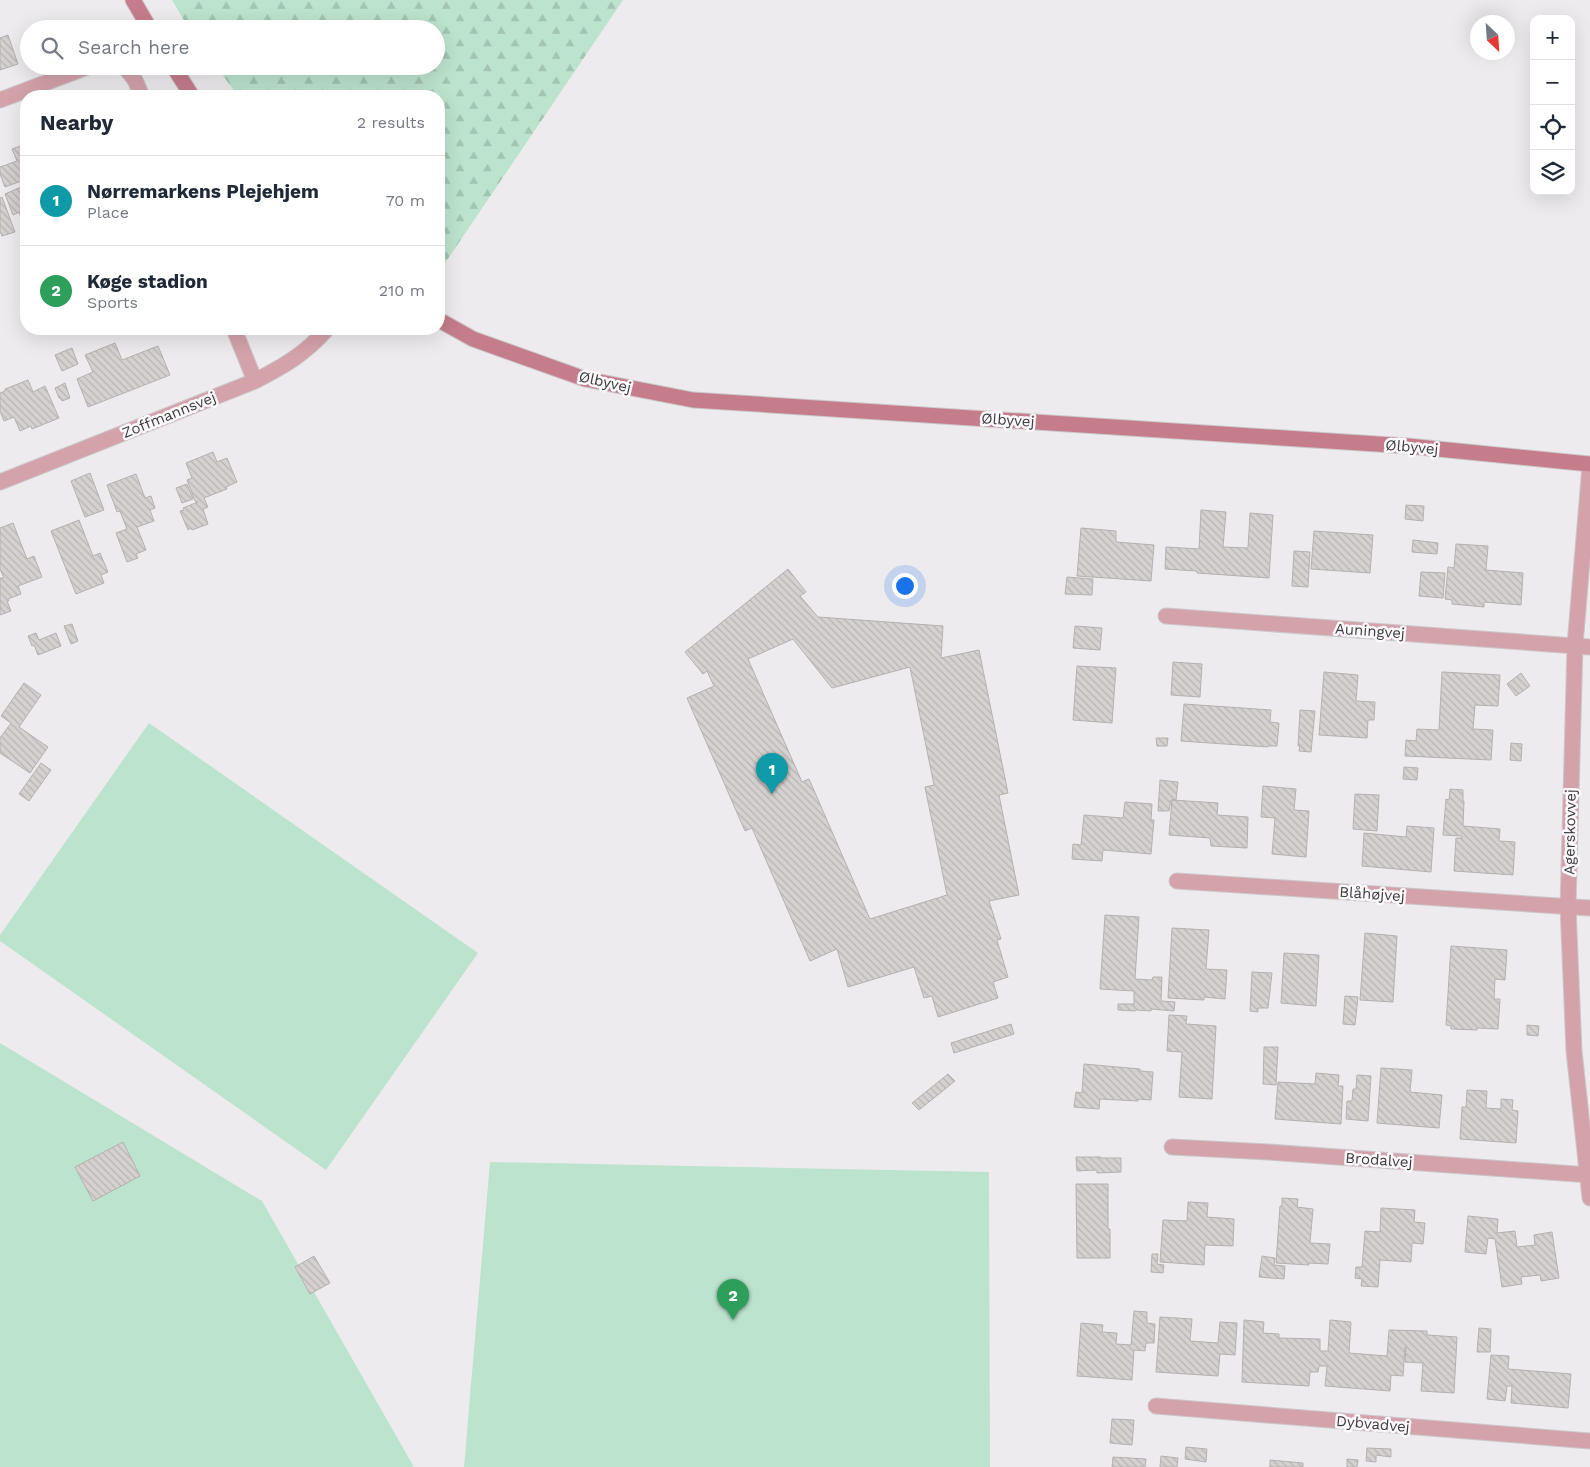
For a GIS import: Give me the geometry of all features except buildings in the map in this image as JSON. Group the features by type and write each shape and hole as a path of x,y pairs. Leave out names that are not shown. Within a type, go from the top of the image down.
{"street":[{"path":"133,0 145,20"},
{"path":"26,90 66,75"},
{"path":"131,75 139,90"},
{"path":"179,75 188,90"},
{"path":"0,100 20,92"},
{"name":"Ølbyvej","path":"445,323 473,339 585,380 692,400 1408,446 1590,465"},
{"path":"236,335 255,381"},
{"name":"Zoffmannsvej","path":"0,482 255,381 287,364 321,335"},
{"name":"Agerskovvej","path":"1590,465 1568,907 1574,1051 1590,1198"},
{"name":"Auningvej","path":"1166,616 1582,646"},
{"name":"Blåhøjvej","path":"1177,881 1590,908"},
{"name":"Brodalvej","path":"1172,1147 1588,1174"},
{"name":"Dybvadvej","path":"1156,1406 1590,1441"}],"green space":[{"path":"172,0 623,0 445,263 445,90 234,90 223,75 445,75 445,20 184,20"},
{"path":"149,723 478,953 326,1170 0,941 0,935"},
{"path":"0,1043 262,1201 414,1467 0,1467"},
{"path":"490,1162 989,1172 990,1467 464,1467"}],"place":[{"name":"Nørremarkens Plejehjem","path":"772,794"},
{"name":"Køge stadion","path":"733,1320"}]}
